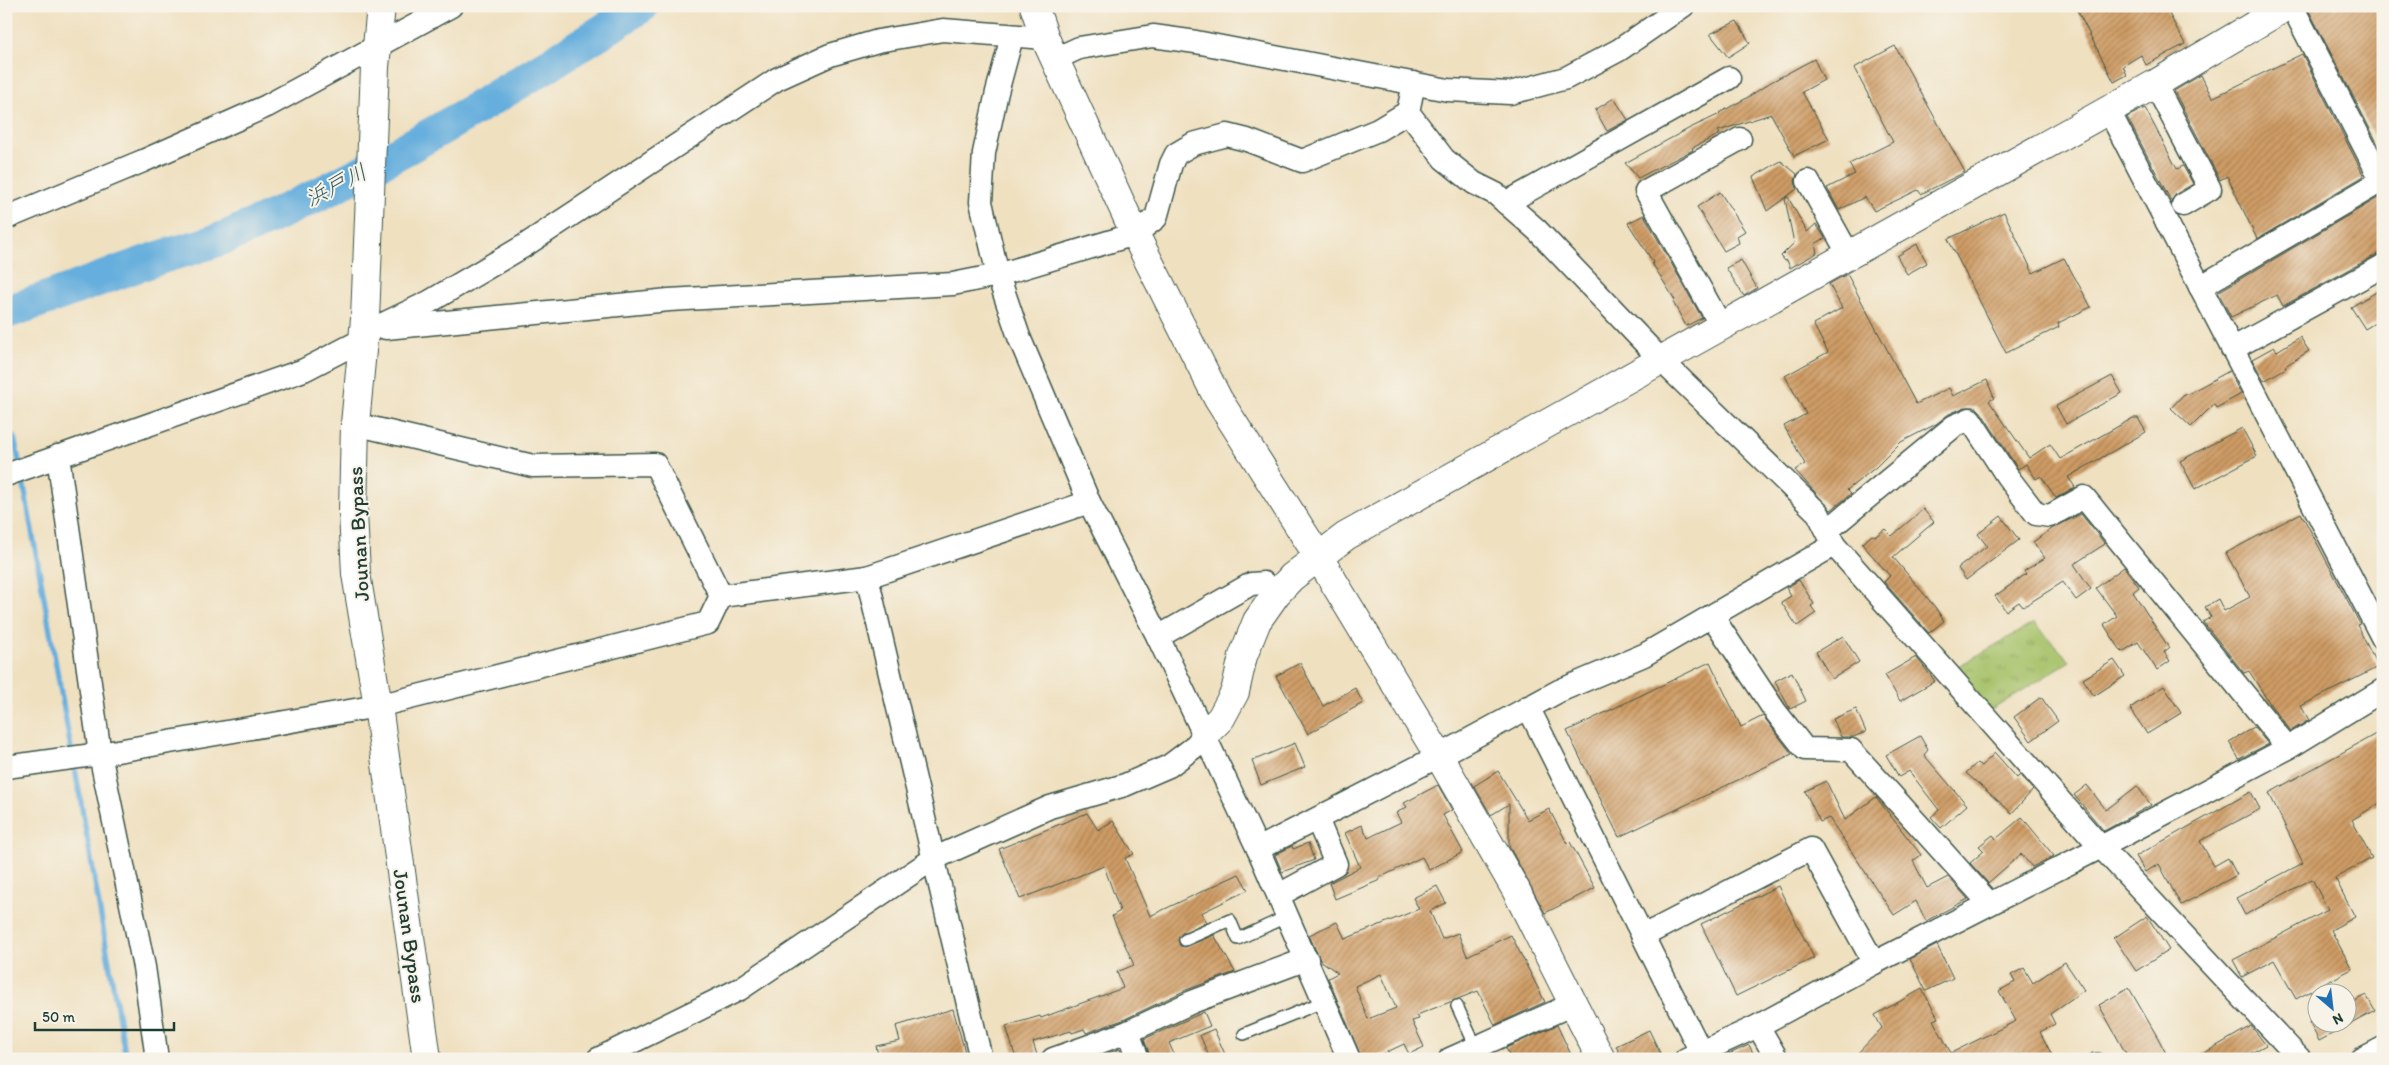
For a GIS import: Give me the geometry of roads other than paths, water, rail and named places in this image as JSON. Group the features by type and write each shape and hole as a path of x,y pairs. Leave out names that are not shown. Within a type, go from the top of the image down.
{"main road":[{"name":"Jounan Bypass","path":"380,6 376,57 367,330 355,424 353,512 356,574 378,706 427,1059"},
{"path":"1204,735 1221,718 1235,692 1243,656 1257,621 1276,594 1292,577 1346,536 2155,84 2287,6"},
{"path":"1034,8 1050,48 1135,234 1218,399 1318,556 1439,756 1516,890 1601,1059"}],"street":[{"path":"6,218 127,168 376,57 451,6"},
{"path":"6,475 304,370 367,330 429,302 524,246 777,79 830,55 878,40 943,30 1012,37 1050,48 1079,48 1153,36 1196,42 1448,90 1510,93 1566,78 1619,50 1683,6"},
{"path":"2200,287 2383,180 2292,6"},
{"path":"1012,37 997,92 984,153 981,202 998,275 1019,337 1089,502 1158,638 1258,849 1349,1059"},
{"path":"1506,203 1729,78"},
{"path":"367,330 425,326 669,300 953,284 998,275 1135,234 1156,218 1171,164 1176,154 1192,144 1227,135 1247,140 1302,161 1378,130 1408,112 1414,83"},
{"path":"2155,84 2210,189 2183,205"},
{"path":"2108,109 2383,638"},
{"path":"1408,112 1444,159 1474,183 1496,194 1537,230 1661,360 1818,513 1831,537 2101,847 2300,1059"},
{"path":"1721,326 1637,195 1740,139"},
{"path":"1808,182 1849,255"},
{"path":"2232,349 2383,266"},
{"path":"1258,849 1439,756 1559,691 1644,655 1712,616 1831,537 1954,426 1970,420 2007,476 2036,514 2050,516 2084,497 2288,748"},
{"path":"355,424 533,466 655,464 721,596"},
{"path":"58,456 100,754 144,968 157,1059"},
{"path":"721,596 867,577 1089,502"},
{"path":"867,577 980,1059"},
{"path":"1158,638 1251,584 1264,583 1276,594"},
{"path":"7,760 100,754 378,706 708,623 721,596"},
{"path":"1712,616 1775,710 1805,749 1851,750 1989,904"},
{"path":"1528,707 1643,936 1694,1055 1758,1026 1874,963 2101,847 2288,748 2383,690"},
{"path":"598,1059 740,989 934,858 1050,807 1125,785 1169,766 1193,748 1204,735"},
{"path":"1279,895 1336,864 1317,819"},
{"path":"1643,936 1811,849 1874,963"},
{"path":"1054,1059 1128,1032 1192,1002 1307,959"},
{"path":"1450,1059 1573,1004"},
{"path":"1758,1026 1777,1059"},
{"path":"1128,1032 1138,1059"},
{"path":"2362,1059 2383,1048"}],"lane":[{"path":"1186,940 1230,920 1238,939 1288,916"},
{"path":"1244,1034 1325,1001"},
{"path":"1457,1006 1476,1047"}],"waterway":[{"name":"浜戸川","path":"6,312 159,258 222,239 285,211 441,129 642,6"},
{"path":"6,429 14,437 20,466"},
{"path":"22,475 72,754"},
{"path":"74,763 126,1059"}]}
